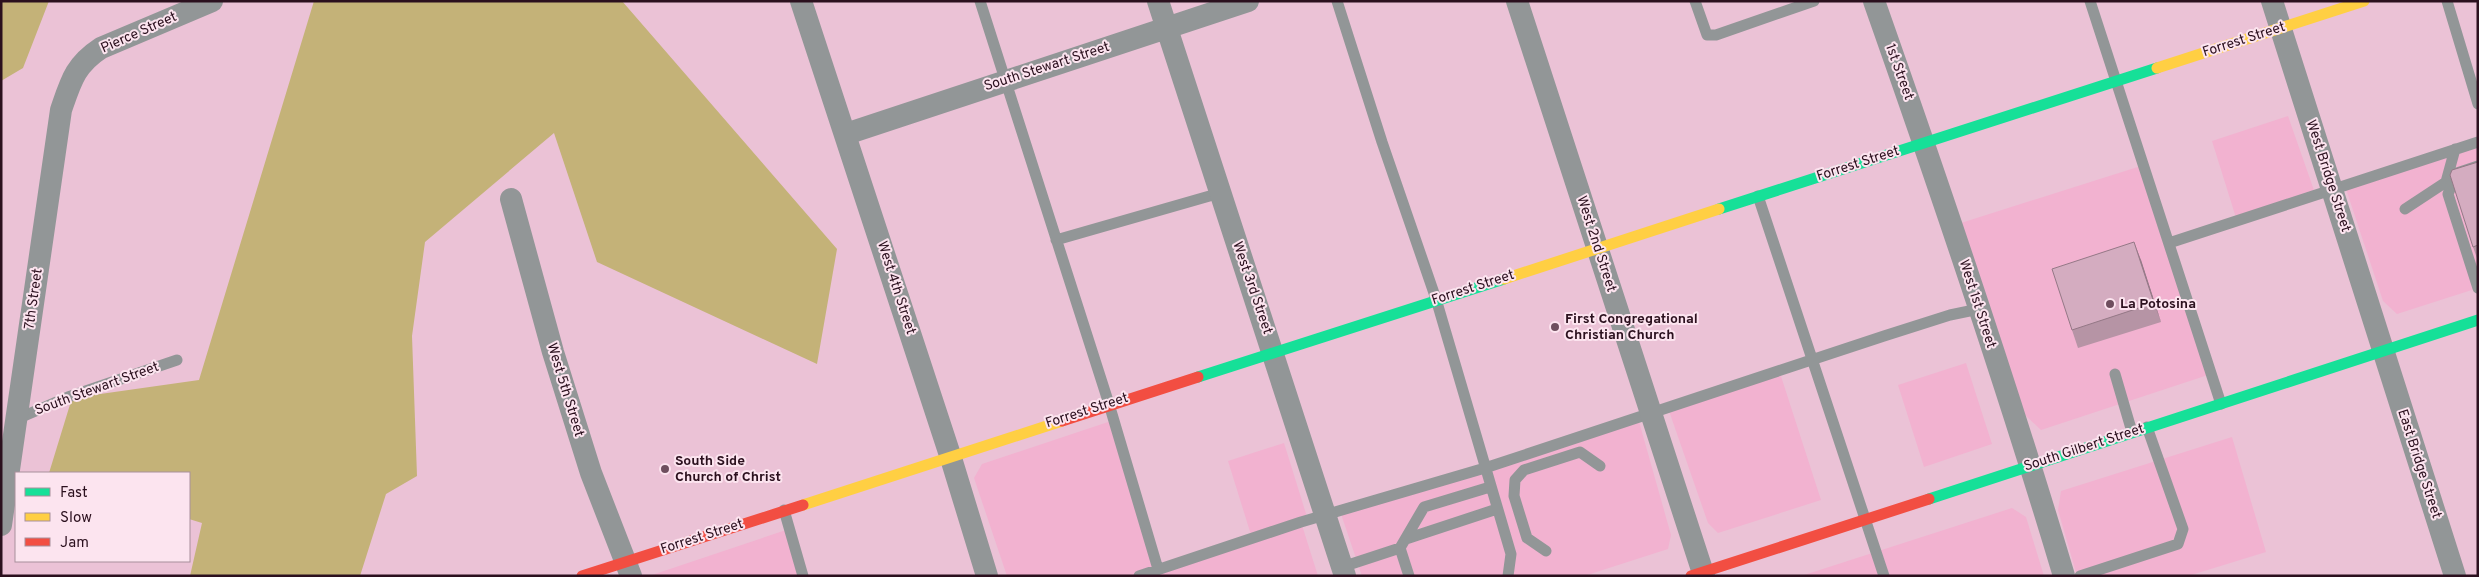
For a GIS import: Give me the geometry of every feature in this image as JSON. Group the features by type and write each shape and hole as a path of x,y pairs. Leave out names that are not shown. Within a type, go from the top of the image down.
{"street":[{"name":"Pierce Street","path":"73,74 90,55 101,48 212,1"},
{"name":"West 4th Street","path":"801,1 950,455 987,576"},
{"name":"West 3rd Street","path":"1158,1 1344,572"},
{"name":"South Stewart Street","path":"846,134 1248,1"},
{"name":"West 2nd Street","path":"1517,1 1651,414 1699,575"},
{"name":"1st Street","path":"1874,1 1924,143"},
{"name":"West Bridge Street","path":"2272,1 2383,351"},
{"name":"Forrest Street","path":"582,576 628,569 784,510 950,455 2364,1"},
{"name":"7th Street","path":"1,525 11,432 61,110 73,74"},
{"name":"West 1st Street","path":"1924,143 2030,465 2064,576"},
{"name":"West 5th Street","path":"511,199 553,352 591,474 628,569"},
{"name":"South Gilbert Street","path":"1699,575 1864,519 2478,320"},
{"name":"East Bridge Street","path":"2383,351 2455,576"}],"lane":[{"path":"980,1 1109,404 1158,569"},
{"path":"1337,1 1382,142 1436,299 1490,486 1512,554 1508,576"},
{"path":"1696,1 1707,35 1716,35 1814,1"},
{"path":"2090,1 2118,81 2221,404"},
{"path":"2447,1 2478,104"},
{"path":"2169,243 2478,142"},
{"path":"2405,209 2446,182 2455,149"},
{"path":"2478,166 2457,173 2448,194 2478,288"},
{"path":"1056,240 1220,193"},
{"path":"1758,196 1884,576"},
{"path":"1139,576 1325,516 1485,468 1950,315 1979,309"},
{"name":"South Stewart Street","path":"11,432 68,397 177,360"},
{"path":"2115,374 2132,432"},
{"path":"2080,576 2178,544 2183,529 2147,427"},
{"path":"1546,551 1527,538 1514,496 1515,480 1524,470 1580,452 1600,466"},
{"path":"1409,576 1403,544 1424,507 1490,486"},
{"path":"1344,572 1403,544 1497,509"},
{"path":"784,510 803,576"}],"shaded area":[{"path":"1,1 49,1 23,68 1,81"},
{"path":"314,1 622,1 837,249 817,364 597,262 554,133 425,242 412,336 417,476 386,494 360,576 190,576 202,523 190,519 190,472 49,472 72,398 199,380"},
{"path":"2288,116 2316,196 2237,221 2212,141"},
{"path":"2478,142 2478,288 2397,314 2383,301 2345,186"},
{"path":"2144,165 2211,374 2041,430 2023,413 1961,223"},
{"path":"1966,363 1992,444 1924,467 1898,385"},
{"path":"1779,370 1821,500 1718,533 1708,523 1668,408"},
{"path":"1638,418 1671,535 1668,549 1584,576 1362,576 1340,511"},
{"path":"1114,420 1158,568 1252,538 1228,461 1284,443 1308,520 1301,522 1318,576 1007,576 974,478 982,464"},
{"path":"2232,437 2266,552 2188,576 2077,576 2058,510 2061,491"},
{"path":"2012,508 2026,517 2044,576 1801,576"},
{"path":"789,529 803,576 649,576"}],"building":[{"path":"2478,162 2478,245 2473,247 2450,175 2452,170"},
{"name":"La Potosina","path":"2134,242 2154,303 2072,330 2052,269"}],"traffic: fast":[{"path":"1719,209 2157,68"},
{"path":"1198,377 1504,279"},
{"path":"1929,499 2478,320"}],"traffic: slow":[{"path":"2157,68 2364,1"},
{"path":"1504,279 1719,209"},
{"path":"803,505 1062,421"}],"traffic: jam":[{"path":"1062,421 1198,377"},
{"path":"1691,576 1929,499"},
{"path":"582,576 803,505"}],"place":[{"name":"La Potosina","path":"2110,304"},
{"name":"First Congregational Christian Church","path":"1555,327"},
{"name":"South Side Church of Christ","path":"665,469"}]}
